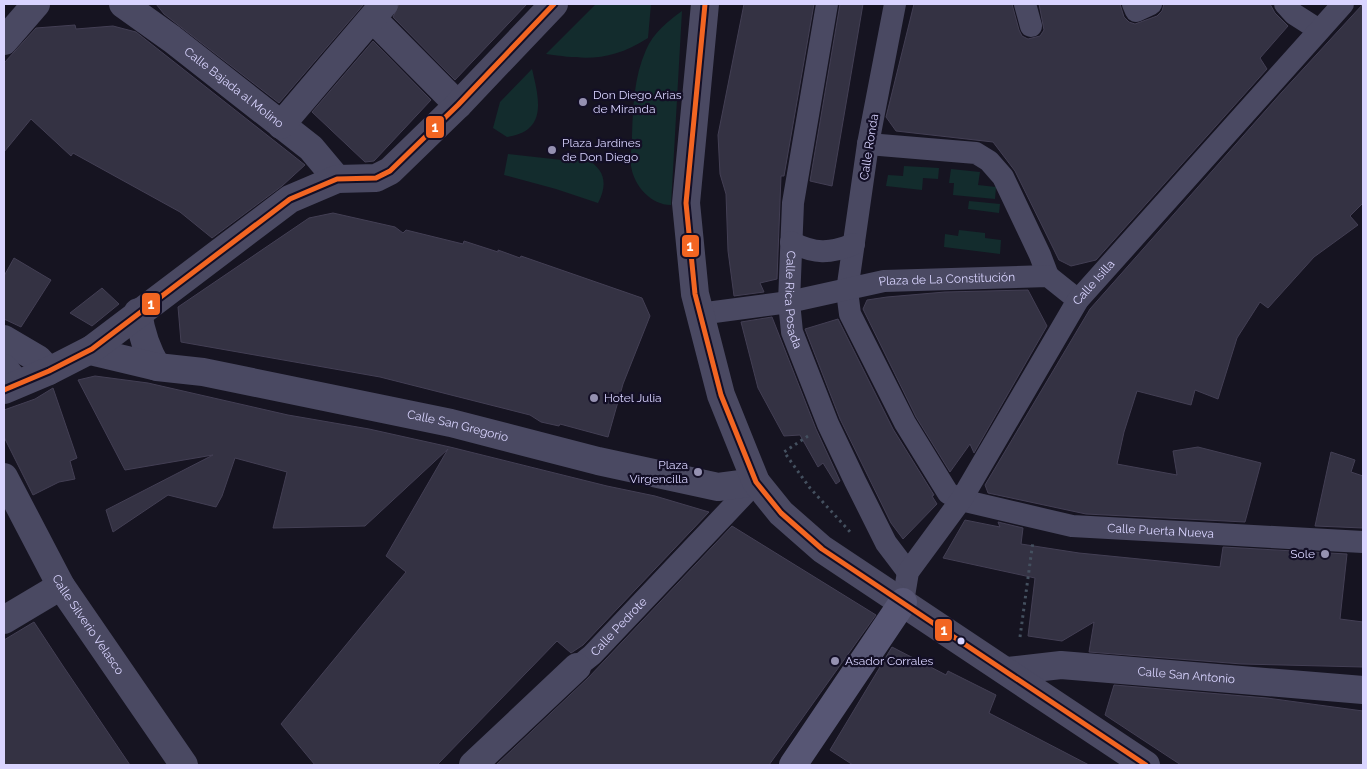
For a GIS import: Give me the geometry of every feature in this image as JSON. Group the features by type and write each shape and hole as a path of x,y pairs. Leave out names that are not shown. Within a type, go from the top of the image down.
{"main road":[{"path":"793,765 903,602"}],"street":[{"path":"4,41 36,4"},
{"name":"Calle Bajada al Molino","path":"123,4 172,39 320,157 337,178"},
{"path":"8,380 49,371 92,349 138,312 290,199 337,178 361,180 376,178 403,160 554,4"},
{"path":"705,4 686,203 695,294 721,396 756,482 781,513 822,549 1008,671 1146,765"},
{"name":"Calle Rica Posada","path":"827,4 794,193 789,302 792,332 828,424 886,543 908,572"},
{"name":"Calle Ronda","path":"895,4 868,144 847,291 850,314 905,423 948,493 961,500"},
{"path":"1025,4 1031,26"},
{"path":"1133,4 1136,12 1151,4"},
{"path":"1285,4 1294,14 1319,30"},
{"name":"Calle Isilla","path":"903,602 908,572 961,500 1078,300 1343,4"},
{"path":"280,125 378,11 458,105"},
{"path":"868,144 976,153 989,160 1003,177 1048,276 1078,300"},
{"path":"791,242 811,251 835,251 854,244"},
{"name":"Plaza de La Constitución","path":"847,291 884,281 1048,276"},
{"path":"699,314 789,302 847,291"},
{"path":"138,312 142,336 148,352 157,367"},
{"path":"4,339 38,359 49,371"},
{"name":"Calle San Gregorio","path":"92,349 94,352 157,367 204,372 451,423 598,461 718,487 756,482"},
{"name":"Calle Silverio Velasco","path":"4,477 61,586 184,765"},
{"name":"Calle Pedrote","path":"473,765 592,655 756,482"},
{"name":"Calle Puerta Nueva","path":"961,500 1072,526 1363,542"},
{"path":"4,620 61,586"},
{"name":"Calle San Antonio","path":"1008,671 1061,665 1363,690"}],"path":[{"path":"802,440 784,452 810,488 859,540"},
{"path":"1020,637 1036,518"}],"green space":[{"path":"596,4 651,4 648,38 623,51 599,57 587,58 546,54"},
{"path":"682,11 671,205 657,202 650,198 636,181 631,166 633,114 639,71 646,50 666,23"},
{"path":"532,69 538,102 535,121 520,134 507,137 493,128 500,102"},
{"path":"508,154 562,160 586,159 597,167 603,178 603,190 598,203 504,175"},
{"path":"904,166 939,168 938,179 923,178 922,190 886,186 888,175 903,176"},
{"path":"951,169 980,172 978,185 996,187 995,199 953,195 954,183 949,183"},
{"path":"969,201 1000,204 999,213 968,209"},
{"path":"959,230 985,233 985,238 1001,240 1000,254 944,247 945,234 958,236"}],"building":[{"path":"156,4 364,4 279,103 164,14"},
{"path":"399,4 527,4 455,80 393,17"},
{"path":"744,4 814,4 784,176 781,176 777,279 760,283 764,292 734,296 728,251 726,194 720,174 718,135"},
{"path":"840,4 863,4 832,186 810,181"},
{"path":"914,4 1012,4 1019,30 1022,36 1028,39 1040,36 1044,30 1039,4 1120,4 1124,17 1129,22 1135,24 1157,16 1162,11 1164,4 1270,4 1275,13 1288,26 1260,58 1267,69 1096,260 1071,266 1059,260 1015,171 993,142 896,131 886,117"},
{"path":"1363,4 1363,203 1350,216 1358,225 1314,257 1268,308 1260,302 1237,338 1218,399 1195,390 1191,405 1137,391 1124,432 1117,464 1177,475 1173,451 1198,447 1261,463 1245,522 1086,514 988,493 985,485 1090,309 1282,92"},
{"path":"75,25 76,29 113,26 136,32 305,165 282,186 212,238 180,212 73,153 71,156 31,119 4,152 4,63 36,28"},
{"path":"373,41 431,100 374,161 365,162 312,112"},
{"path":"333,213 395,227 403,233 406,230 463,244 464,241 520,258 521,256 642,298 650,316 623,384 608,437 560,424 559,426 541,422 530,415 380,377 181,342 178,307 309,218"},
{"path":"14,258 51,280 21,327 4,319 4,276"},
{"path":"102,288 119,304 92,326 70,313"},
{"path":"1028,290 1047,326 974,453 970,444 950,472 916,417 863,309 867,300 887,297 945,292"},
{"path":"772,317 816,429 840,481 836,484 823,463 818,467 800,435 784,436 758,388 741,322"},
{"path":"838,319 893,429 934,495 932,496 937,504 903,539 891,523 840,419 805,329"},
{"path":"95,376 148,383 288,415 369,429 655,496 709,512 583,645 571,653 557,641 437,765 315,765 281,724 406,572 386,556 448,449 365,526 273,528 287,472 235,458 222,496 216,507 168,495 113,532 106,510 213,455 125,470 78,380"},
{"path":"53,388 77,458 70,461 75,479 59,482 33,495 4,437 4,410 35,399"},
{"path":"1331,452 1355,460 1351,472 1363,476 1363,528 1315,526"},
{"path":"965,520 1000,527 998,522 1023,528 1021,544 1079,553 1220,567 1223,547 1347,554 1340,619 1363,622 1363,667 1242,664 1089,652 1094,622 1062,641 1028,636 1035,578 943,558"},
{"path":"732,526 876,615 769,765 496,765 588,678"},
{"path":"34,622 130,765 4,765 4,640"},
{"path":"892,647 946,675 948,671 996,695 989,713 1089,765 853,765 830,750"},
{"path":"1114,685 1267,698 1363,711 1363,765 1181,765 1105,715"}],"transit line":[{"name":"1","path":"4,390 49,371 92,349 290,199 337,179 376,178 390,171 458,105 554,4"},
{"name":"1","path":"705,4 686,203 695,294 721,395 756,482 781,513 822,549 1146,765"}],"place":[{"name":"Don Diego Arias de Miranda","path":"583,102"},
{"name":"Plaza Jardines de Don Diego","path":"552,150"},
{"name":"Hotel Julia","path":"594,398"},
{"name":"Plaza Virgencilla","path":"698,472"},
{"name":"Sole","path":"1325,554"},
{"name":"Asador Corrales","path":"835,661"}]}
